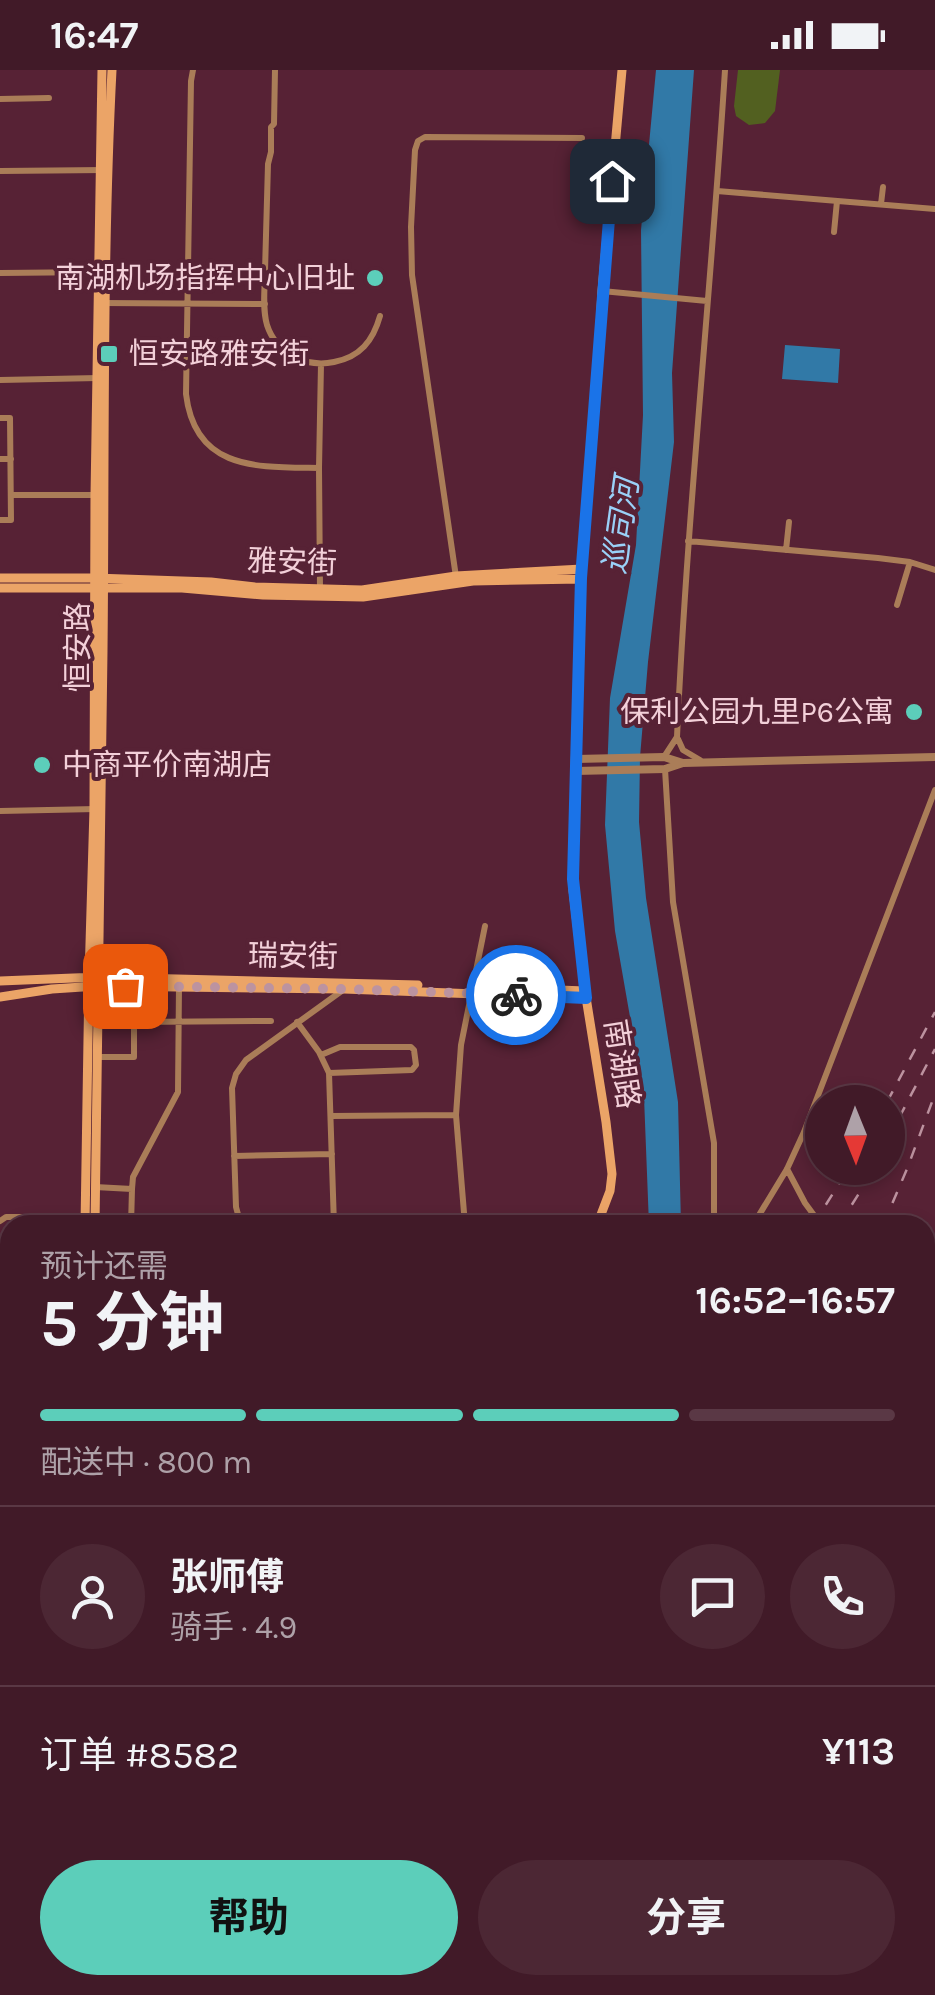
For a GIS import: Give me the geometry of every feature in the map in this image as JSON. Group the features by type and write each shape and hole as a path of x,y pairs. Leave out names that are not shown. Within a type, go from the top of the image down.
{"main road":[{"name":"恒安路","path":"90,1215 98,809 102,70"},
{"name":"恒安路","path":"103,170 112,70"},
{"name":"南湖路","path":"601,1215 612,1174 573,879 581,574 622,70"},
{"name":"雅安街","path":"0,578 380,596 456,580 581,574"},
{"name":"雅安街","path":"0,588 99,582"},
{"name":"瑞安街","path":"0,981 586,995"},
{"name":"恒安路","path":"91,1215 95,1187 97,1056 93,982"},
{"name":"瑞安街","path":"0,996 93,982 472,990"}],"street":[{"path":"193,70 186,394 192,424 212,448 244,464 318,468"},
{"path":"275,70 274,124 268,164 266,322 279,346 306,362 321,364 357,353 376,332 380,316"},
{"path":"706,762 689,755 677,738 688,542 725,70"},
{"path":"0,98 50,98"},
{"path":"456,580 412,275 411,228 418,140 582,138"},
{"path":"0,170 103,170"},
{"path":"881,204 883,187"},
{"path":"717,191 935,210"},
{"path":"834,232 837,201"},
{"path":"0,273 102,272"},
{"path":"602,292 707,300"},
{"path":"101,303 265,304"},
{"path":"320,592 321,364"},
{"path":"0,380 100,378"},
{"path":"0,418 10,418 11,495 11,520 0,520"},
{"path":"0,459 10,459"},
{"path":"11,495 99,495"},
{"path":"786,550 789,522"},
{"path":"688,542 910,562 935,570"},
{"path":"897,605 910,562"},
{"path":"664,757 677,738"},
{"path":"575,772 665,770 684,763 706,762 935,756"},
{"path":"576,759 664,757 684,763"},
{"path":"665,770 673,902 714,1143 714,1215"},
{"path":"758,1215 804,1132 935,790"},
{"path":"0,811 98,809"},
{"path":"464,1215 456,1115 461,1044 486,926"},
{"path":"131,1215 132,1176 178,1092 179,986"},
{"path":"238,1215 232,1088 236,1074 246,1060 344,989"},
{"path":"97,1056 134,1057 134,1022 271,1021"},
{"path":"297,1022 329,1073 334,1215"},
{"path":"321,1055 340,1046 414,1050 416,1065 412,1070 329,1073"},
{"path":"330,1116 456,1115"},
{"path":"234,1156 332,1154"},
{"path":"787,1169 814,1215"},
{"path":"95,1187 132,1188"}],"green space":[{"path":"738,70 780,70 775,111 765,123 749,125 736,116"}],"water":[{"path":"656,70 694,70 672,373 674,442 648,662 639,822 646,898 678,1102 681,1215 649,1215 644,1097 615,931 605,825 610,698 636,545 643,415 641,230"},
{"path":"785,345 840,349 838,383 782,379"}],"railway":[{"path":"896,1085 935,1012"},
{"path":"905,1106 935,1049"},
{"path":"887,1215 935,1094"},
{"path":"819,1215 838,1185"},
{"path":"845,1215 864,1185"}],"way so far":[{"path":"125,986 516,995"}],"place":[{"name":"南湖机场指挥中心旧址","path":"375,278"},
{"name":"恒安路雅安街","path":"109,354"},
{"name":"保利公园九里P6公寓","path":"914,712"},
{"name":"中商平价南湖店","path":"42,765"}],"route":[{"path":"516,995 586,998 573,879 581,578 612,181"}],"water label":[{"name":"巡司河","path":"621,526"}]}
